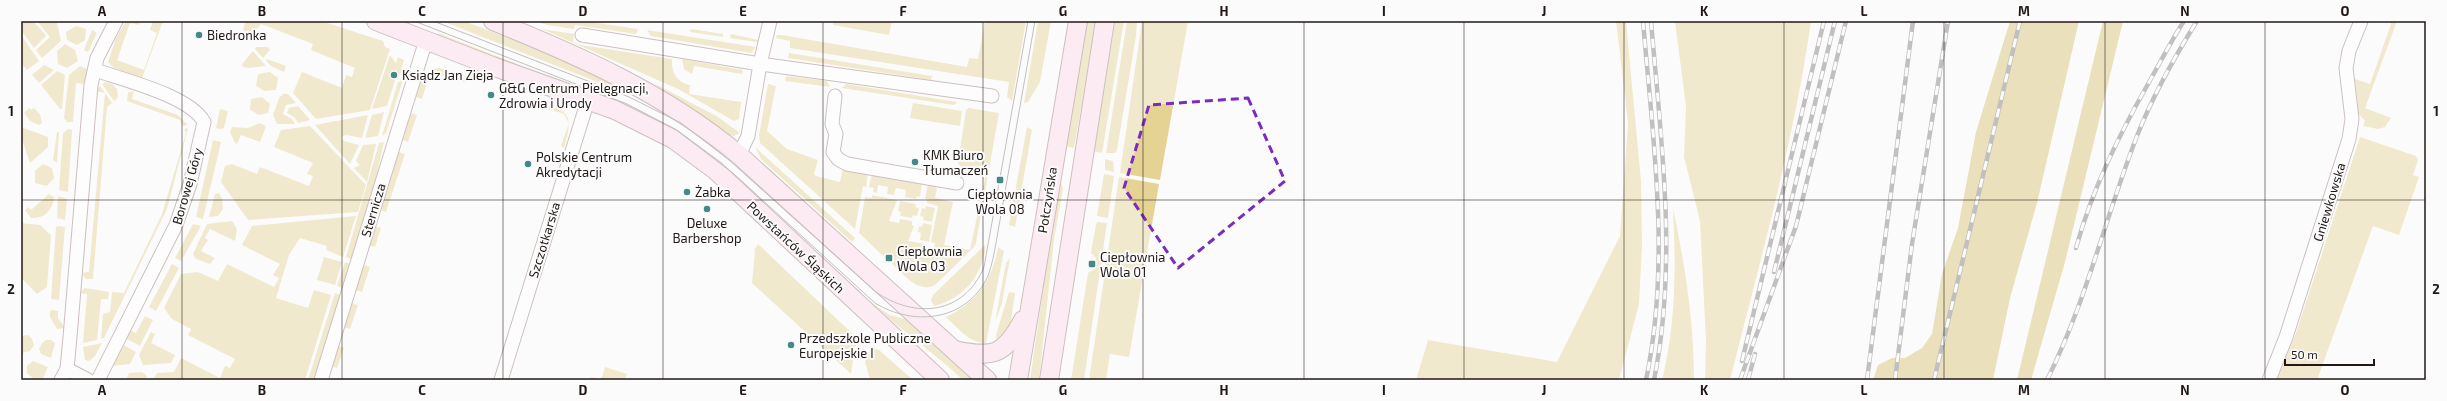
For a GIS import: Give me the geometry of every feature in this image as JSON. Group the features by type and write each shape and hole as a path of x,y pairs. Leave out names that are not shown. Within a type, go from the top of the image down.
{"main road":[{"name":"Powstańców Śląskich","path":"376,21 588,100 657,129 706,162 940,380"},
{"path":"493,21 539,40 642,88 697,122 738,155 986,380"},
{"name":"Połczyńska","path":"1018,380 1050,180 1078,21"},
{"path":"1049,380 1078,186 1105,21"},
{"path":"1050,180 1055,174 1061,172 1073,179 1078,186"},
{"path":"954,350 985,355 999,351 1013,339 1029,308"}],"street":[{"path":"88,380 64,375 91,85 97,58 116,21"},
{"path":"738,155 745,146 748,136 760,64 770,21"},
{"name":"Gniewkowska","path":"2269,380 2289,330 2349,140 2352,119 2346,88 2346,68 2349,51 2360,21"},
{"path":"582,35 760,64 992,96"},
{"name":"Sternicza","path":"321,380 426,40"},
{"name":"Borowej Góry","path":"95,70 174,98 193,108 204,122 190,184 176,225 98,380"},
{"path":"835,96 832,124 836,134 833,152 838,159 847,164 956,183"},
{"name":"Szczotkarska","path":"501,380 588,100"}],"highlighted area":[{"path":"1248,98 1285,181 1178,268 1124,188 1149,105"}],"shaded area":[{"path":"21,21 33,21 46,36 34,48 21,30"},
{"path":"37,21 57,22 61,41 42,58 36,50 50,37"},
{"path":"126,21 140,21 139,25 130,23 117,60 144,70 157,33 150,30 153,21 163,21 142,78 114,68 108,62 116,38"},
{"path":"246,21 321,21 383,41 385,47 390,49 370,110 316,119 293,93 302,72 342,88 346,75 352,77 355,68 311,50 313,44 261,24 249,38 243,29"},
{"path":"442,21 464,21 583,67 646,101"},
{"path":"535,21 584,21 638,29 636,34 575,25 574,29 547,25"},
{"path":"833,21 892,21 889,35 833,25"},
{"path":"985,21 1026,21 1012,101 1007,97 1009,82 790,48 790,41 776,38 777,35 782,35 967,67 969,58 978,59"},
{"path":"1038,21 1051,21 1040,82 1028,102 1024,103"},
{"path":"1087,21 1097,21 1074,148 1065,146"},
{"path":"1115,21 1124,21 1102,153 1093,151"},
{"path":"1127,21 1137,21 1136,36 1117,150 1115,153 1106,153"},
{"path":"1142,21 1188,21 1160,180 1120,173"},
{"path":"1616,21 1626,21 1641,181 1642,247 1639,304 1619,380 1416,380 1428,340 1557,362 1620,236 1628,123"},
{"path":"1675,21 1811,21 1804,66 1786,156 1730,380 1705,380 1706,341 1700,221 1684,157 1686,107"},
{"path":"2010,21 2079,21 2037,203 2010,298 1993,380 1873,380 1878,365 1892,358 1905,358 1922,348 1932,334 1942,274 1958,228 1976,132"},
{"path":"2103,21 2123,21 2065,262 2031,380 2017,380"},
{"path":"2392,21 2397,21 2365,108 2391,118 2385,127 2378,129 2363,126 2365,121 2359,114 2355,79 2370,84"},
{"path":"76,26 86,29 85,40 77,45 67,40 66,32"},
{"path":"542,29 574,34 573,42 581,45 672,59 674,72 678,79 685,84 690,85 689,94 741,102 739,119 734,121 678,89"},
{"path":"691,29 723,34 723,37 690,32"},
{"path":"92,30 97,33 88,52 84,50"},
{"path":"647,30 756,47 751,53 651,36"},
{"path":"438,33 583,90 582,91 439,36"},
{"path":"731,34 758,40 757,42 730,38"},
{"path":"21,35 39,61 27,70 21,63"},
{"path":"65,44 75,50 78,61 67,68 58,64 57,51"},
{"path":"256,47 268,47 270,50 263,58 255,49"},
{"path":"253,51 266,66 248,68 243,67 242,64"},
{"path":"789,53 932,76 931,80 788,58"},
{"path":"390,55 396,63 398,57 404,60 399,77 396,77 387,106 372,109"},
{"path":"267,59 286,66 284,72 271,66 266,61"},
{"path":"682,59 743,70 742,74 694,66 692,74 684,69"},
{"path":"44,65 54,70 39,83 32,75"},
{"path":"80,66 87,69 84,84 76,83 73,122 67,122 64,118 69,75"},
{"path":"439,68 466,77 465,82 433,73 434,69"},
{"path":"57,71 65,75 62,109 60,109 41,85"},
{"path":"424,71 430,73 422,99 416,97"},
{"path":"270,72 278,78 276,90 264,91 256,86 258,74"},
{"path":"786,76 827,81 830,87 785,81"},
{"path":"403,80 386,133 382,136 398,82"},
{"path":"105,82 112,84 117,89 118,98 114,101 102,84"},
{"path":"652,82 718,117 740,133 734,136 728,135"},
{"path":"768,84 776,86 767,131 787,149 818,160 814,174 816,176 840,182 843,168 868,173 866,187 863,186 855,229 760,143 759,135"},
{"path":"846,84 957,103 953,105 842,88"},
{"path":"100,86 105,93 96,91"},
{"path":"134,91 132,99 178,115 188,125 183,126 180,120 127,101 128,93"},
{"path":"105,93 112,103 107,107 93,279 86,279 81,273 89,272"},
{"path":"283,94 288,94 296,103 286,105 283,114 292,119 295,124 277,124 273,115 279,98"},
{"path":"262,97 270,104 268,113 259,115 250,110 251,99"},
{"path":"538,101 557,108 563,112 567,116 569,122 564,114 536,105"},
{"path":"913,103 962,111 960,126 910,118"},
{"path":"298,106 310,120 298,123 294,117 287,113 289,108"},
{"path":"29,108 31,110 34,108 40,114 42,123 39,125 30,121 24,113"},
{"path":"969,108 999,113 976,243 974,247 935,285 923,287 917,285 906,277 892,264 895,260 886,253 883,256 859,233 865,197 872,198 872,195 897,200 889,221 899,223 900,219 912,221 912,225 914,226 908,241 925,244 923,251 933,253 935,243 931,242 938,206 927,203 927,199 925,199 928,183 934,184 937,189 935,198 953,202 944,245 970,250 986,173 962,168 958,163 966,110"},
{"path":"220,109 228,111 224,128 219,129 216,128"},
{"path":"384,112 378,136 365,138 372,115"},
{"path":"411,113 417,115 408,142 403,140"},
{"path":"368,115 362,138 346,135 341,137 344,141 359,145 350,164 315,125"},
{"path":"260,123 266,126 260,142 241,135 237,144 235,143 230,132 232,127 248,128"},
{"path":"569,124 569,128 564,148 561,146"},
{"path":"310,126 366,185 358,212 248,220 221,182 225,166 232,164 257,174 260,167 309,186 313,176 307,174 313,163 274,147 281,130"},
{"path":"21,127 48,137 48,147 30,163 21,136"},
{"path":"1027,127 1032,130 1015,227 1009,225"},
{"path":"188,128 167,209 104,338 101,339 103,314 110,312 112,292 124,293 162,214 186,133 184,129"},
{"path":"68,129 72,130 68,192 59,190 63,133"},
{"path":"57,132 59,132 57,163 53,160"},
{"path":"2360,137 2416,156 2418,160 2413,175 2419,177 2399,235 2373,226 2317,380 2277,380 2296,333"},
{"path":"213,140 221,142 203,219 196,217"},
{"path":"384,142 373,192 351,259 346,257 379,143"},
{"path":"376,144 367,182 354,168 360,165 356,161 363,145"},
{"path":"755,147 855,238 852,242 761,159"},
{"path":"399,152 405,154 386,212 380,210"},
{"path":"1105,159 1113,161 1114,172 1105,170"},
{"path":"43,164 52,168 54,178 47,186 35,183 35,171"},
{"path":"872,173 922,182 920,197 917,196 916,199 905,197 906,190 896,188 894,195 887,194 888,187 878,185 877,193 873,192 874,188 869,187"},
{"path":"1104,174 1114,176 1108,218 1097,216"},
{"path":"1119,177 1159,184 1129,357 1110,354 1106,380 1089,380"},
{"path":"1060,181 1063,188 1054,240 1039,380 1030,380 1056,199"},
{"path":"219,193 222,198 223,209 218,216 209,217 215,194"},
{"path":"49,194 54,197 50,210 40,217 31,218 25,210 28,207 31,210"},
{"path":"58,196 67,199 65,220 57,218"},
{"path":"900,201 916,204 915,207 919,208 917,216 913,215 912,218 900,216 901,212 898,211"},
{"path":"926,206 935,208 932,222 923,220 924,217 920,216 922,208 925,209"},
{"path":"1673,208 1691,315 1694,380 1662,380 1670,338 1674,294 1675,251"},
{"path":"356,216 343,257 326,250 327,246 300,238 289,255 276,298 308,308 314,290 331,295 305,380 153,380 157,373 174,372 181,358 220,378 225,366 230,368 235,359 188,335 191,329 172,319 164,308 181,274 198,272 218,281 227,264 274,287 279,278 273,275 280,264 242,245 252,226"},
{"path":"232,221 237,229 235,241 210,229 205,238 208,240 201,251 215,258 210,264 196,259 193,254 207,224"},
{"path":"1098,222 1107,223 1084,380 1071,380 1088,273 1094,269 1096,258 1091,253 1096,224"},
{"path":"21,223 40,225 51,235 47,287 37,294 21,278"},
{"path":"923,223 932,225 929,242 920,240 921,233 918,232 919,226 922,227"},
{"path":"193,224 201,226 181,261 175,258"},
{"path":"375,226 381,228 375,247 369,245"},
{"path":"56,227 65,227 59,300 51,299"},
{"path":"758,244 859,340 855,347 851,374 752,283 754,250"},
{"path":"985,245 985,253 981,265 972,281 952,299 934,306 931,300 933,295"},
{"path":"998,247 1004,251 986,343 980,343 969,338 946,317 966,305 981,289 992,270"},
{"path":"324,257 342,262 335,285 317,280"},
{"path":"1010,258 1002,303 995,322 1006,263"},
{"path":"345,262 350,264 342,288 337,286"},
{"path":"172,264 179,268 156,311 149,307"},
{"path":"363,265 370,267 362,292 355,290"},
{"path":"85,288 109,292 108,299 101,299 97,340 83,343 87,294 79,293"},
{"path":"1009,292 1015,293 1010,328 997,344 996,335"},
{"path":"335,293 340,295 314,380 308,380"},
{"path":"351,303 358,305 350,329 343,327"},
{"path":"873,304 890,315 912,321 977,380 963,380"},
{"path":"50,311 58,311 58,318 65,328 57,329 50,317"},
{"path":"145,316 153,320 140,346 125,338 129,330 136,333"},
{"path":"151,332 155,334 151,343 175,355 171,363 143,365 139,355"},
{"path":"28,335 32,339 34,345 30,351 22,353 21,336"},
{"path":"46,340 51,340 55,343 51,358 41,354 39,349 42,343"},
{"path":"102,343 95,356 89,361 85,360 83,347"},
{"path":"122,344 136,352 130,364 111,366"},
{"path":"338,346 344,348 337,368 331,366"},
{"path":"871,347 879,350 913,380 870,380 865,362"},
{"path":"33,361 48,367 42,380 35,380 27,373 27,366"},
{"path":"605,367 627,374 625,380 601,380"},
{"path":"142,372 147,376 146,380 126,380 129,373"},
{"path":"591,377 601,380 590,380"}],"tram line":[{"path":"414,21 627,104 675,129 734,174 875,303 890,311 922,317 953,311 967,303 979,291 988,276 992,264 1035,21"},
{"path":"433,21 629,97 681,123 729,160 876,292 891,301 922,309 937,308 951,303 964,295 975,283 984,267 1028,21"}],"railway":[{"path":"1643,21 1655,156 1659,246 1653,335 1646,380"},
{"path":"1651,21 1663,156 1666,246 1665,291 1661,335 1654,380"},
{"path":"1742,361 1824,21"},
{"path":"1774,272 1835,21"},
{"path":"1740,380 1796,226 1846,21"},
{"path":"1867,380 1913,21"},
{"path":"1895,380 1912,244 1948,21"},
{"path":"1934,380 2020,21"},
{"path":"2076,248 2090,205 2116,144 2184,21"},
{"path":"2047,380 2061,350 2085,289 2143,121 2164,77 2197,21"},
{"path":"1748,380 1755,354"}],"place":[{"name":"Biedronka","path":"199,35"},
{"name":"Ksiądz Jan Zieja","path":"394,75"},
{"name":"G&G Centrum Pielęgnacji, Zdrowia i Urody","path":"491,95"},
{"name":"KMK Biuro Tłumaczeń","path":"915,162"},
{"name":"Polskie Centrum Akredytacji","path":"528,164"},
{"name":"Ciepłownia Wola 08","path":"1000,180"},
{"name":"Żabka","path":"687,192"},
{"name":"Deluxe Barbershop","path":"707,209"},
{"name":"Ciepłownia Wola 03","path":"889,258"},
{"name":"Ciepłownia Wola 01","path":"1092,264"},
{"name":"Przedszkole Publiczne Europejskie I","path":"791,345"}]}
